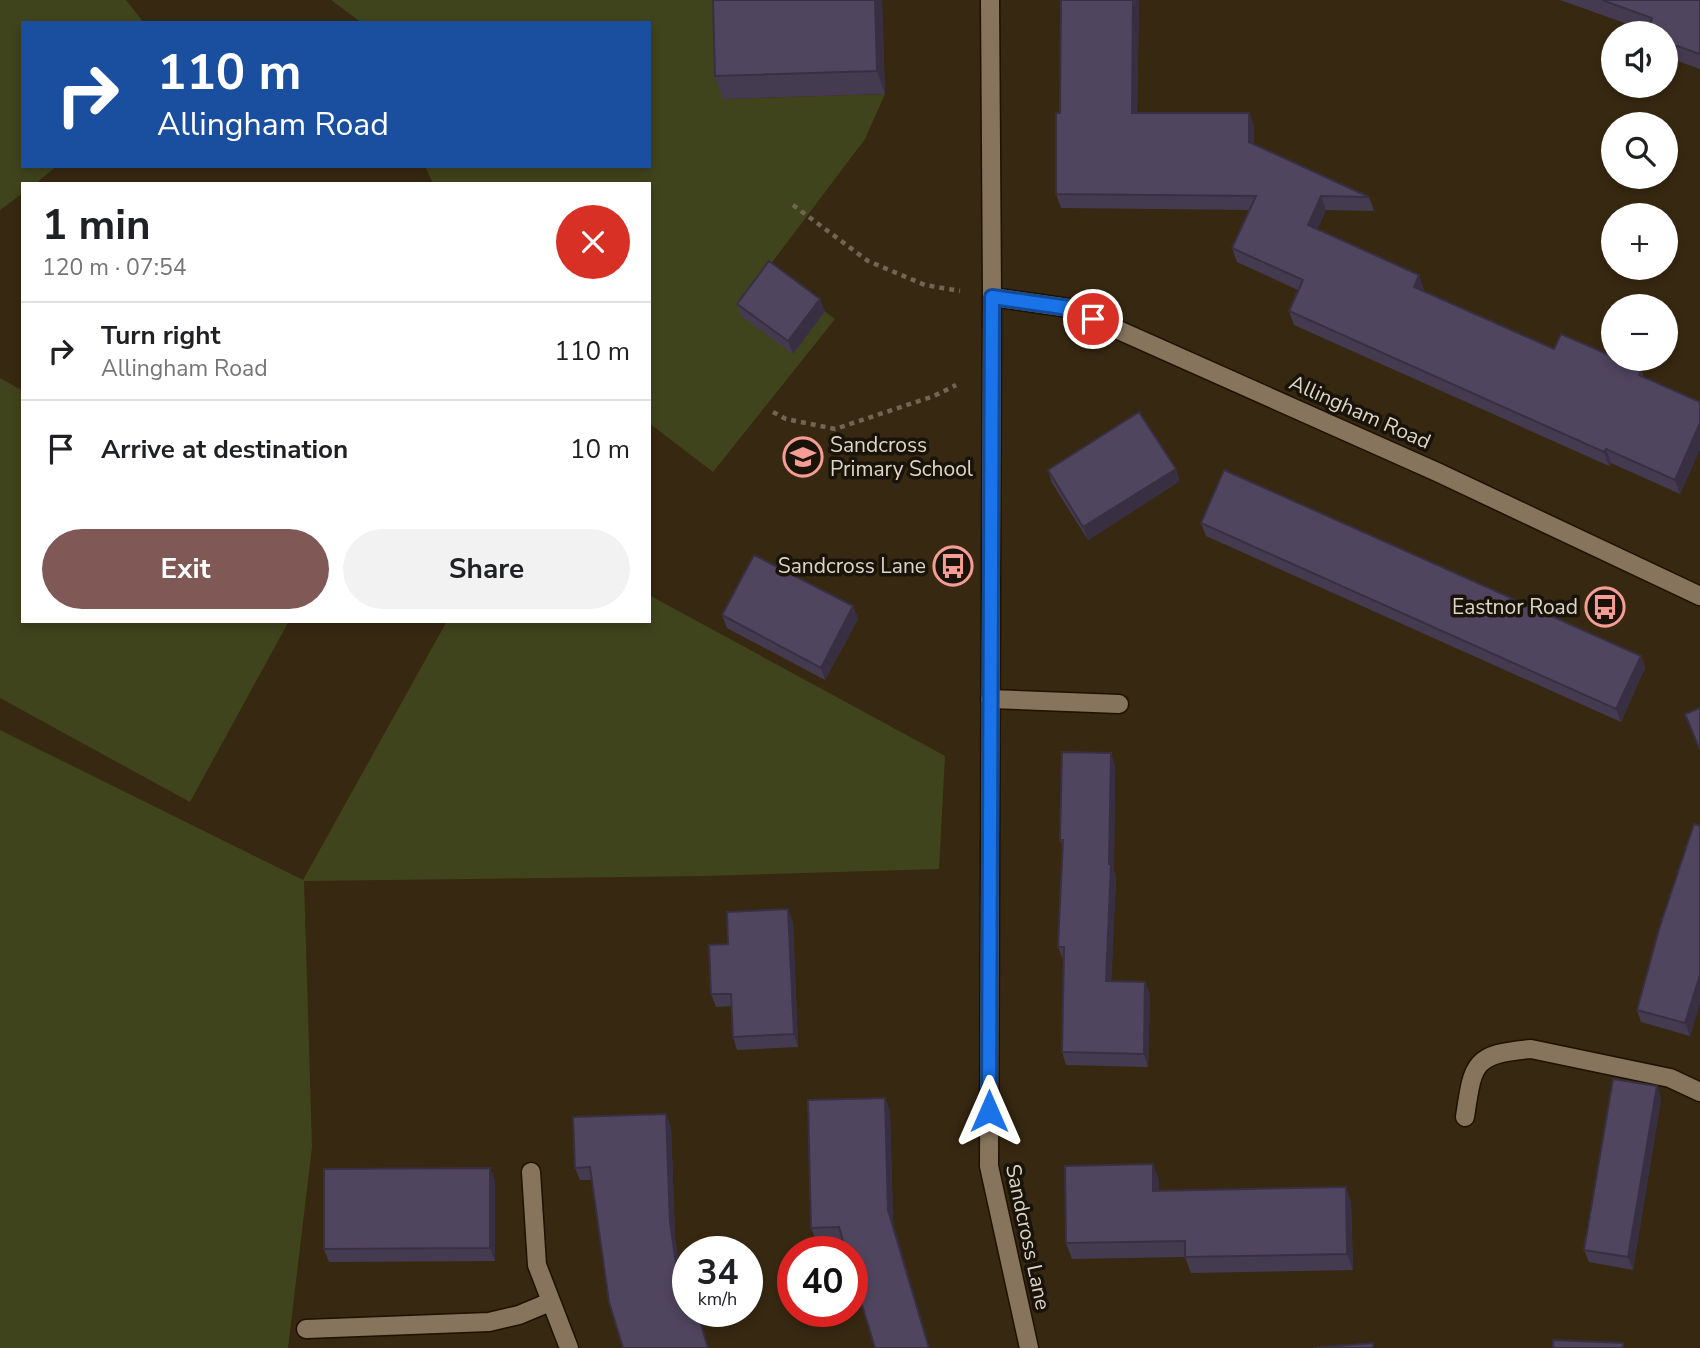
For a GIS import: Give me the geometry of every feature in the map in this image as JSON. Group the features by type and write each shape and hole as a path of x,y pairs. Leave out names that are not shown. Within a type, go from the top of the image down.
{"street":[{"name":"Sandcross Lane","path":"990,0 992,368 989,1166 1029,1348"},
{"name":"Allingham Road","path":"992,297 1069,308 1437,472 1700,596"},
{"path":"990,699 1119,704"},
{"path":"1465,1117 1471,1077 1483,1059 1508,1051 1531,1049 1671,1078 1700,1091"},
{"path":"531,1172 537,1265 569,1348"},
{"path":"306,1329 489,1322 519,1315 550,1303"}],"path":[{"path":"793,205 868,261 925,285 992,297"},
{"path":"773,412 786,419 835,429 934,397 992,368"}],"green space":[{"path":"0,0 126,0 142,21 21,21 21,168 55,168 37,182 21,182 21,194 0,210"},
{"path":"331,0 761,0 723,99 885,94 865,139 767,269 835,319 713,472 651,425 651,182 432,182 426,168 651,168 651,21 359,21"},
{"path":"0,378 21,390 21,623 288,623 190,802 0,698"},
{"path":"651,596 945,756 939,869 705,876 304,881 312,1147 288,1348 0,1348 0,730 303,880 446,623 651,623"}],"building":[{"path":"713,0 875,0 877,71 715,76"},
{"path":"1061,0 1133,0 1132,113 1249,113 1249,142 1369,197 1321,196 1308,225 1419,275 1414,287 1554,349 1561,334 1601,351 1601,371 1641,371 1639,375 1700,402 1700,423 1675,480 1606,449 1604,452 1289,311 1303,280 1232,248 1256,196 1056,194 1056,113 1060,113"},
{"path":"1602,0 1700,0 1700,54 1678,46 1678,21 1651,21 1652,18"},
{"path":"769,261 820,299 788,341 737,304"},
{"path":"1139,412 1176,469 1083,527 1048,470"},
{"path":"1224,470 1641,656 1616,709 1201,523"},
{"path":"754,555 853,606 821,668 722,615"},
{"path":"1700,708 1700,750 1685,714"},
{"path":"1062,752 1111,753 1111,864 1106,981 1145,982 1144,1054 1062,1052 1064,947 1058,947 1063,840 1060,840"},
{"path":"1694,824 1700,826 1700,975 1685,1023 1637,1010 1659,929"},
{"path":"788,909 794,1034 733,1037 731,994 711,994 709,945 728,944 727,912"},
{"path":"1613,1079 1657,1086 1628,1257 1584,1250"},
{"path":"885,1098 888,1210 929,1348 875,1348 868,1325 868,1236 842,1236 839,1227 811,1228 808,1100"},
{"path":"666,1114 672,1236 672,1327 702,1327 708,1348 623,1348 609,1302 590,1167 575,1168 573,1117"},
{"path":"1153,1164 1153,1191 1346,1187 1347,1254 1185,1257 1185,1241 1066,1243 1065,1166"},
{"path":"490,1168 490,1248 324,1249 324,1169"},
{"path":"1553,1340 1623,1343 1623,1348 1553,1348"},
{"path":"1373,1343 1373,1348 1313,1348"}],"place":[{"name":"Sandcross Primary School","path":"803,457"},
{"name":"Sandcross Lane","path":"953,566"},
{"name":"Eastnor Road","path":"1605,607"}],"route":[{"path":"989,1111 992,297 1069,308 1093,319"}]}
